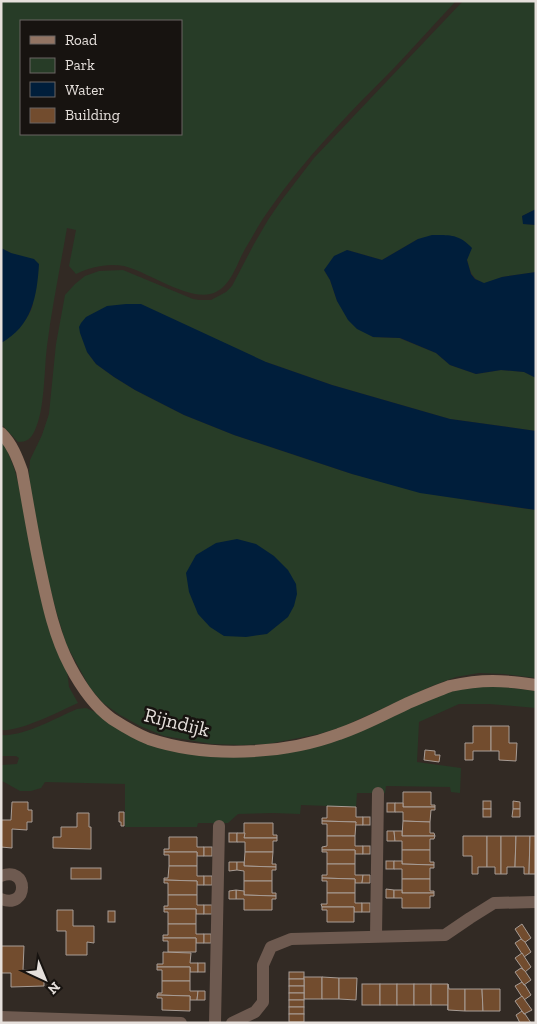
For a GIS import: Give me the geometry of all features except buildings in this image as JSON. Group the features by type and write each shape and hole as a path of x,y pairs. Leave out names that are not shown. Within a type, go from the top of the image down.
{"street":[{"name":"Rijndijk","path":"1,433 7,439 17,457 22,471 46,596 58,639 69,665 81,686 93,701 111,718 148,738 204,751 231,752 298,746 339,734 450,686 490,680 536,685"},
{"path":"376,936 378,793"},
{"path":"215,1023 219,826"},
{"path":"1,876 7,874 15,875 21,881 23,888 15,900 8,902 1,899"},
{"path":"232,1023 255,1017 263,1002 263,965 271,947 291,939 445,935 494,903 536,902"},
{"path":"1,1017 182,1023"}],"green space":[{"path":"1,1 456,1 344,119 297,172 263,219 230,279 216,292 206,295 183,291 124,266 99,266 76,274 69,266 76,230 67,228 49,331 41,411 32,436 26,441 21,442 18,442 1,424 1,343 20,326 33,304 11,253 1,248"},
{"path":"463,1 536,1 536,209 522,216 524,224 536,225 536,272 502,277 484,284 472,274 467,260 418,239 382,260 347,250 324,270 330,280 337,301 373,337 399,338 436,353 450,365 476,374 501,370 524,372 536,378 536,431 450,419 332,385 266,362 87,352 96,364 135,390 184,415 234,435 352,474 483,503 536,510 536,678 479,673 456,677 342,727 319,734 268,744 212,744 164,736 140,726 103,703 90,688 66,644 45,569 30,487 30,460 42,435 49,414 56,344 65,295 85,276 99,271 123,270 193,299 211,300 226,292 232,286 268,220 314,158"},
{"path":"1,442 7,449 15,471 67,670 69,687 78,703 51,716 9,730 1,730"},
{"path":"489,685 536,691 536,708 489,704 459,704 419,722 417,762 461,768 460,793 451,792 450,787 386,786 385,793 357,793 356,807 301,805 300,814 238,814 228,823 198,823 197,827 125,827 125,784 45,782 41,788 31,791 20,791 1,781 1,765 17,764 19,758 16,756 1,756 1,735 10,735 29,730 77,709 86,708 100,714 128,733 259,755 456,689"}],"water":[{"path":"536,209 536,225 523,224 522,216"},
{"path":"432,235 454,236 467,243 472,248 467,260 471,274 475,279 484,283 502,277 536,272 536,378 524,372 501,370 476,374 450,365 436,353 400,338 373,337 357,329 348,320 337,301 330,280 324,270 334,256 347,250 382,260 418,239"},
{"path":"1,248 11,253 34,259 39,264 37,288 31,310 20,328 1,343"},
{"path":"141,304 266,362 332,385 450,419 536,431 536,510 420,493 352,474 234,435 184,415 114,377 96,364 87,352 80,333 79,327 81,323 86,317 107,306"},
{"path":"237,539 256,544 274,556 288,570 296,584 297,594 294,606 288,617 267,634 246,637 224,636 210,627 198,614 189,592 186,573 196,555 216,543"}]}
